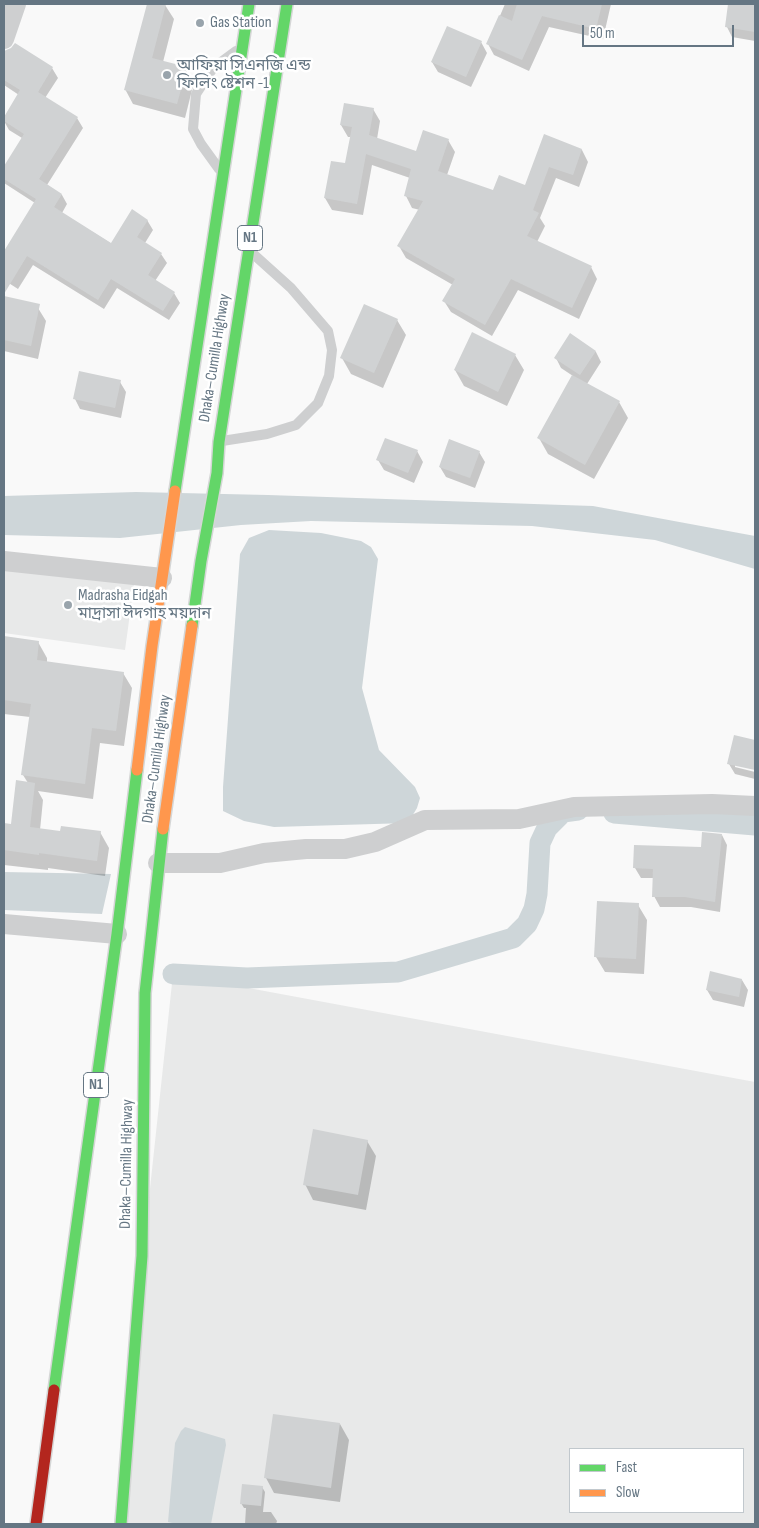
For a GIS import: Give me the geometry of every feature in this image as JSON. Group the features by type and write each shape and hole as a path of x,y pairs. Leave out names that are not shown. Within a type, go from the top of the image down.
{"highway":[{"name":"Dhaka–Cumilla Highway","path":"36,1524 117,934 152,646 249,4"},
{"name":"Dhaka–Cumilla Highway","path":"121,1524 142,1256 145,993 158,863 201,561 287,4"}],"street":[{"path":"4,39 16,4"},
{"path":"4,561 162,578"},
{"path":"158,863 220,863 264,853 306,849 345,849 375,842 425,820 519,819 574,807 712,804 755,806"},
{"path":"4,924 117,934"}],"lane":[{"path":"224,176 201,144 193,129 196,94 213,68 243,46"},
{"path":"219,442 267,434 296,426 318,403 329,376 332,350 328,331 291,288 248,250"}],"shaded area":[{"path":"136,492 593,506 755,536 755,569 655,540 532,526 311,521 241,525 120,538 4,535 4,496"},
{"path":"269,530 321,533 361,541 371,547 378,559 362,688 379,750 415,787 420,798 417,808 408,823 274,827 244,821 223,811 223,787 240,554 249,538"},
{"name":"Madrasha Eidgah মাদ্রাসা ঈদগাহ ময়দান","path":"4,559 135,577 125,650 4,633"},
{"path":"4,872 111,874 102,914 4,910"},
{"path":"173,974 755,1082 755,1524 114,1524"},
{"path":"185,1427 225,1439 226,1445 211,1524 177,1524 168,1522 175,1443"}],"building":[{"path":"147,4 166,4 152,58 187,67 177,104 124,90"},
{"path":"517,4 602,4 596,29 542,16 522,60 486,44 499,15 512,21"},
{"path":"728,4 755,4 755,32 725,27"},
{"path":"447,26 482,41 466,77 431,62"},
{"path":"15,43 53,67 38,92 78,117 39,179 62,194 54,207 111,243 132,209 148,220 137,237 162,253 148,275 175,292 163,311 111,279 98,300 27,256 4,294 4,251 36,199 4,179 4,166 24,134 4,121 4,117 20,90 4,80 4,51 11,48"},
{"path":"344,103 374,108 369,135 416,151 423,130 449,139 438,171 493,190 499,175 525,185 544,134 582,149 573,175 549,167 533,210 539,213 527,236 592,266 572,308 511,279 485,325 442,301 455,279 397,246 423,201 404,196 411,169 366,154 357,204 324,198 331,161 345,163 352,127 340,125"},
{"path":"4,296 40,304 31,346 4,340"},
{"path":"364,304 398,319 374,373 340,358"},
{"path":"472,332 516,354 498,392 454,370"},
{"path":"570,333 596,351 580,375 554,358"},
{"path":"79,371 121,380 115,408 73,399"},
{"path":"572,375 620,401 585,465 537,438"},
{"path":"385,438 418,450 408,473 376,460"},
{"path":"449,439 480,451 470,478 439,467"},
{"path":"4,636 39,641 37,660 124,672 116,731 92,728 85,784 21,775 31,704 4,700"},
{"path":"734,735 755,740 755,770 727,764"},
{"path":"16,780 35,783 30,827 60,831 61,826 101,831 97,861 4,850 4,823 11,824"},
{"path":"702,832 722,834 715,902 685,897 652,897 653,869 633,868 634,845 701,847"},
{"path":"597,901 639,903 636,959 594,957"},
{"path":"710,971 742,979 739,997 706,990"},
{"path":"313,1129 368,1140 358,1195 303,1185"},
{"path":"273,1414 340,1423 331,1488 264,1478"},
{"path":"242,1484 263,1486 261,1506 240,1504"}],"waterway":[{"path":"173,974 247,978 398,972 513,938 527,924 534,909 537,894 540,843 547,828 563,812 578,810"},
{"path":"614,813 755,825"}],"traffic: fast":[{"path":"175,491 249,4"},
{"path":"192,626 201,561 217,473 219,442 287,4"},
{"path":"54,1390 117,934 137,770"},
{"path":"121,1524 142,1256 145,993 163,829"}],"traffic: slow":[{"path":"137,770 152,646 175,491"},
{"path":"163,829 192,626"}],"traffic: jam":[{"path":"36,1524 54,1390"}],"place":[{"name":"Gas Station","path":"200,23"},
{"name":"আফিয়া সিএনজি এন্ড ফিলিং ষ্টেশন -1","path":"167,75"},
{"name":"Madrasha Eidgah মাদ্রাসা ঈদগাহ ময়দান","path":"68,605"}]}
